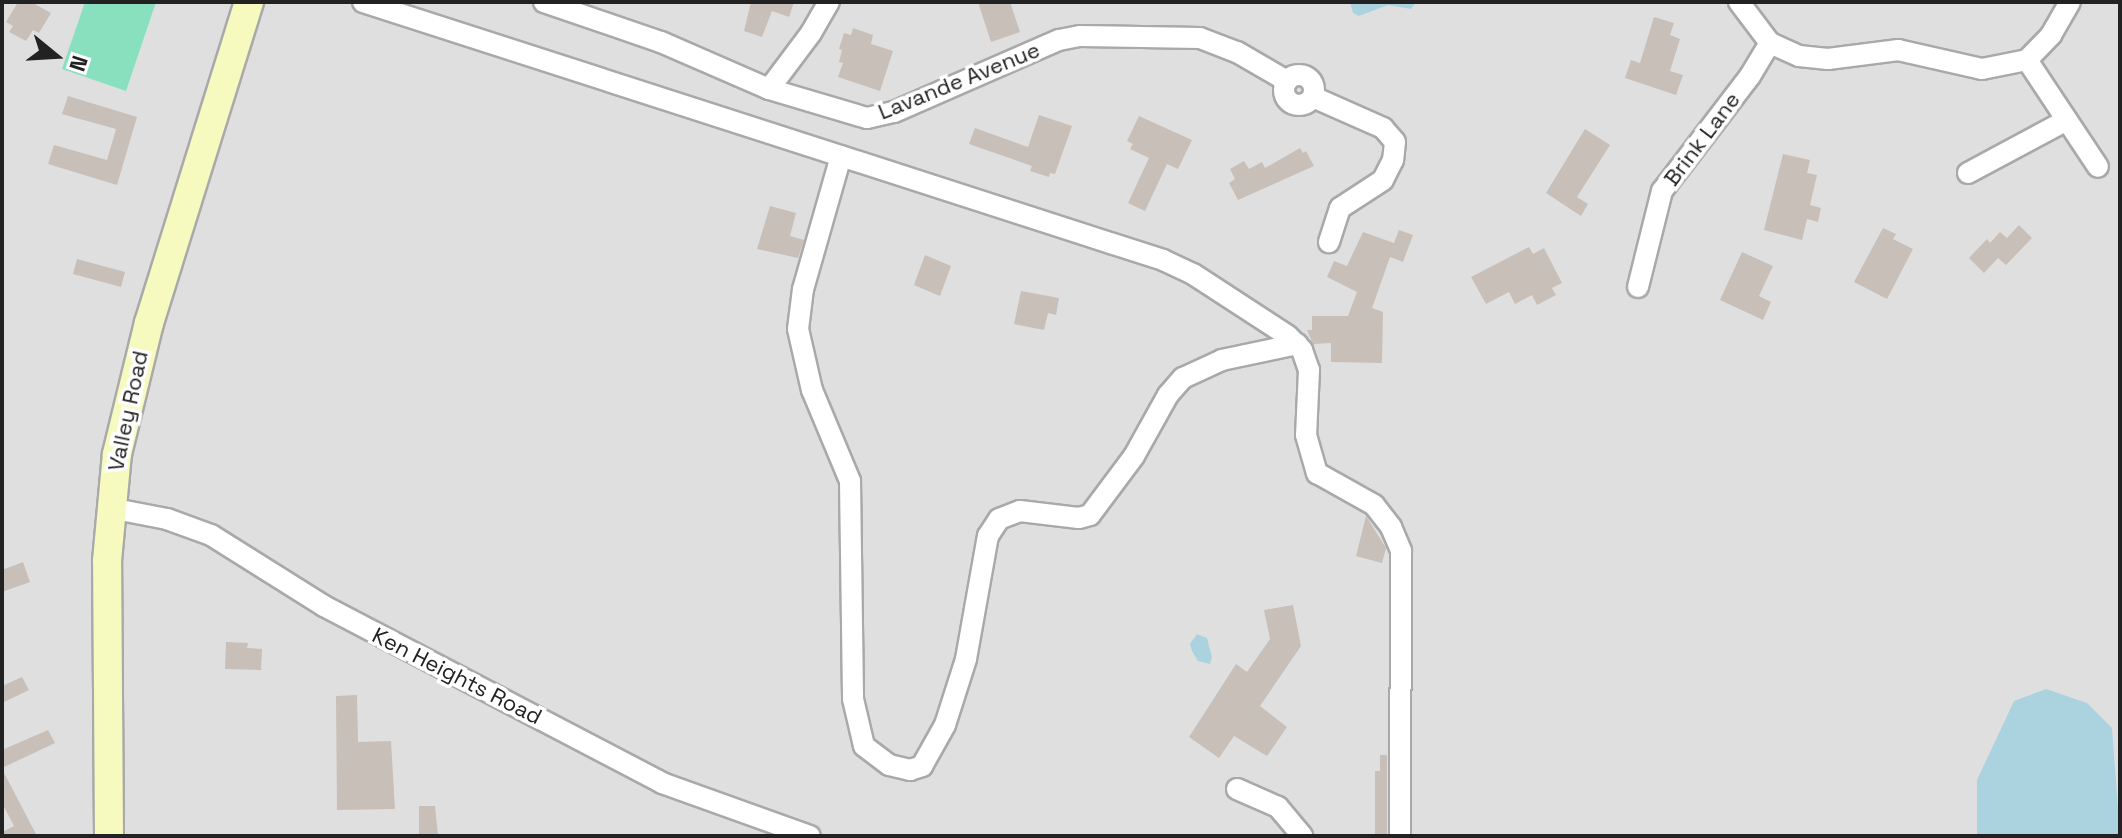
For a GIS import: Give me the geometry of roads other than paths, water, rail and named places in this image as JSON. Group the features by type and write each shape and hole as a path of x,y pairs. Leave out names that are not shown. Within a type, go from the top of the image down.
{"street":[{"name":"Valley Road","path":"109,836 107,561 117,454 137,362 249,2"},
{"path":"363,2 1163,260 1193,274 1297,344 1309,370 1306,435 1317,473 1374,505 1391,527 1401,551 1400,836"},
{"name":"Lavande Avenue","path":"544,2 661,42 769,89 854,115 880,116 1059,40 1080,36 1187,35 1237,52 1287,81 1298,75 1310,79 1313,97 1383,128 1395,142 1393,160 1383,180 1340,208 1329,242"},
{"path":"769,89 806,41 829,2"},
{"path":"1739,2 1770,43 1811,58 1898,50 1982,69 2027,60 2051,35 2070,2"},
{"name":"Brink Lane","path":"1638,287 1662,191 1750,76 1770,43"},
{"path":"2027,60 2098,167"},
{"path":"1968,173 2067,120"},
{"path":"841,156 803,289 798,329 809,380 850,481 852,668 857,720 868,753 889,765 910,770 922,766 945,725 966,659 988,536 999,519 1020,511 1079,518 1090,515 1118,481 1168,395 1183,378 1222,360 1297,344"},
{"name":"Ken Heights Road","path":"110,508 167,519 211,535 324,606 662,783 810,836"},
{"path":"1237,789 1278,807 1302,836"}],"water":[{"path":"1350,2 1416,2 1411,9 1388,5 1359,16 1353,13"},
{"path":"1197,634 1207,638 1212,657 1210,664 1198,661 1192,651 1190,644"},
{"path":"2046,689 2087,703 2112,728 2120,836 1977,836 1977,780 2014,701"}]}
